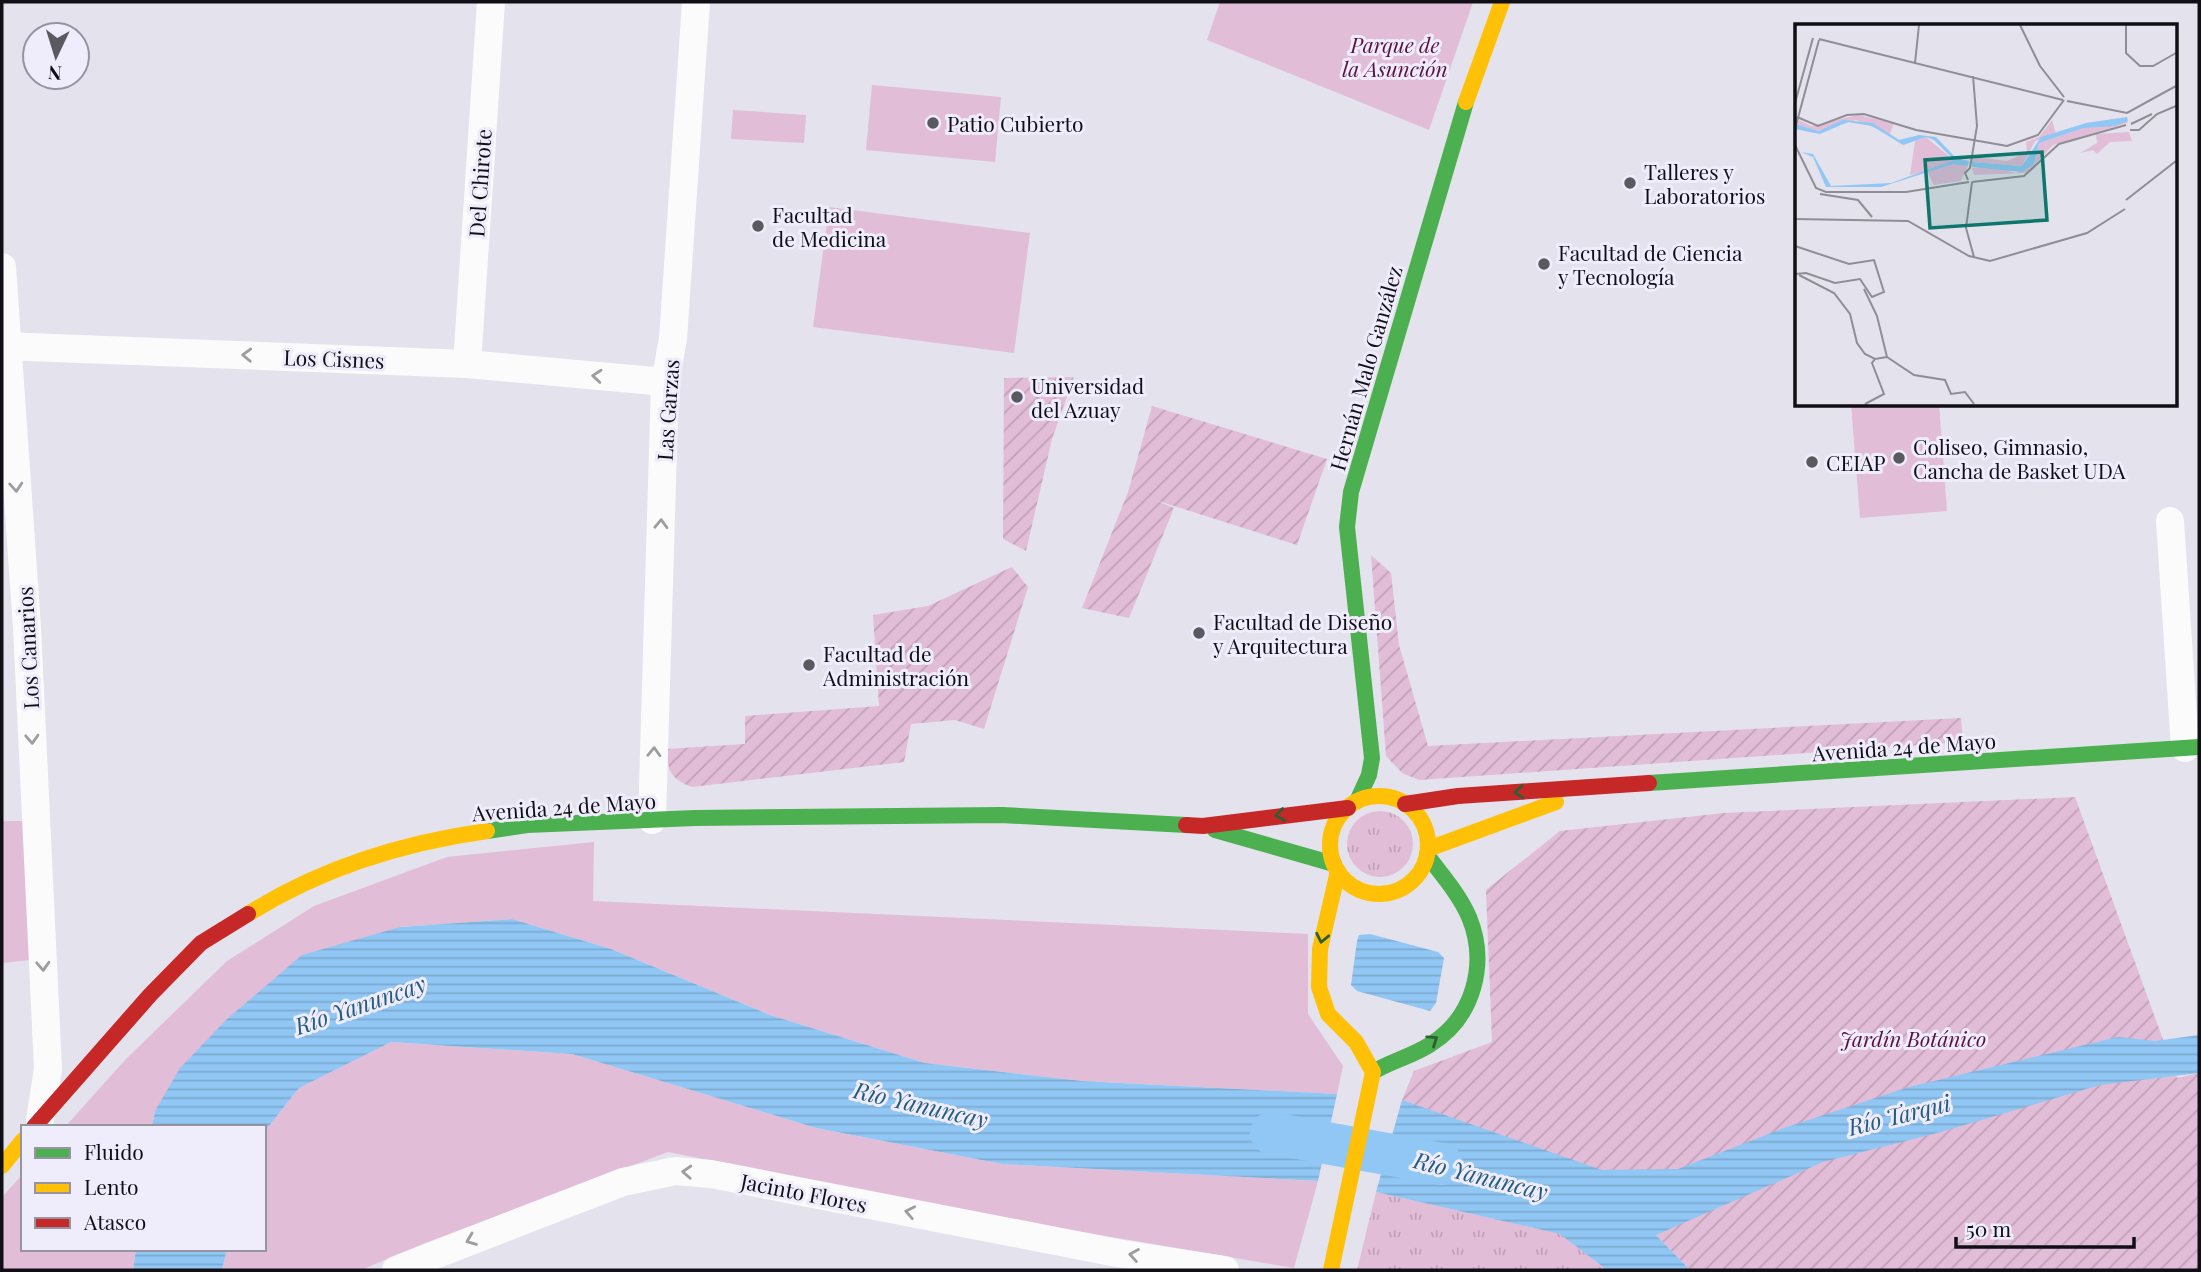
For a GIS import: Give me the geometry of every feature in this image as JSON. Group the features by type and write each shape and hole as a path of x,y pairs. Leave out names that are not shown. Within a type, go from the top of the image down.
{"main road":[{"name":"Hernán Malo Ganzález","path":"1353,804 1369,775 1372,758 1347,527 1350,492 1458,123 1502,2"},
{"name":"Avenida 24 de Mayo","path":"1402,802 1458,796 2192,748"},
{"name":"Hernán Malo Ganzález","path":"1372,758 1402,802"},
{"name":"Avenida 24 de Mayo","path":"1427,852 1544,806 1612,787"},
{"path":"1373,1072 1432,1043 1463,1018 1477,978 1478,949 1470,918 1427,852 1422,823 1402,802 1385,797 1353,804 1334,826 1331,838 1330,849 1336,868 1345,880 1365,892 1388,893 1409,884 1417,876 1427,852"},
{"name":"Avenida 24 de Mayo","path":"35,1125 150,995 201,943 292,886 378,853 471,833 527,825 652,820 1002,815 1203,826 1353,804"},
{"name":"Avenida 24 de Mayo","path":"1203,826 1336,868"},
{"path":"1331,1270 1373,1072 1356,1042 1328,1014 1319,987 1320,949 1336,868"},
{"name":"Avenida 24 de Mayo","path":"2,1166 21,1143"}],"street":[{"name":"Del Chirote","path":"467,364 491,2"},
{"name":"Las Garzas","path":"652,820 665,382 673,339 696,2"},
{"name":"Los Canarios","path":"2,267 14,629 48,1069 33,1125"},
{"name":"Los Cisnes","path":"4,346 467,364 665,382"},
{"path":"2170,522 2192,748"},
{"name":"Los Canarios","path":"46,1030 52,1050 61,1063 85,1068"},
{"name":"Jacinto Flores","path":"396,1270 623,1182 676,1171 711,1174 1117,1253 1225,1270"}],"green space":[{"name":"Parque de la Asunción","path":"1220,2 1473,2 1429,130 1207,40"},
{"name":"Patio Cubierto","path":"872,85 1001,97 995,162 866,150"},
{"path":"733,110 806,115 804,143 731,139"},
{"path":"829,207 1030,233 1014,353 813,327"},
{"path":"1074,377 1052,439 1026,551 1003,539 1004,378"},
{"path":"1152,406 1327,459 1297,545 1155,500 1174,508 1129,618 1082,608 1128,492"},
{"name":"Coliseo, Gimnasio, Cancha de Basket UDA","path":"1851,406 1939,406 1947,511 1860,518"},
{"path":"1371,555 1391,573 1399,645 1428,746 1961,718 1963,742 1419,780 1402,773 1386,756"},
{"path":"1012,567 1028,587 984,729 955,720 911,724 904,762 692,787 672,774 666,749 745,744 745,716 879,706 873,615 928,606"},
{"name":"Jardín Botánico","path":"2075,797 2177,1078 2199,1073 2199,1270 1690,1270 1656,1235 1402,1100 1414,1071 1492,1042 1486,890 1560,831 1724,813"},
{"path":"1380,811 1393,814 1403,821 1410,831 1413,844 1410,857 1403,867 1393,874 1380,877 1367,874 1357,867 1350,857 1347,844 1350,831 1357,821 1367,814"},
{"path":"2,821 25,821 30,960 2,963"},
{"path":"594,842 593,901 1308,934 1308,1014 1343,1066 1337,1094 1082,1081 925,1063 770,1015 611,949 512,919 400,927 155,1111 152,1125 67,1125 125,1060 227,961 314,906 447,857"},
{"path":"390,1042 572,1054 816,1128 1002,1164 1318,1181 1294,1268 1000,1218 668,1152 425,1243 361,1270 222,1270 227,1251 266,1251 266,1129 299,1088"},
{"path":"21,1176 21,1251 136,1251 133,1270 2,1270 2,1197"},
{"path":"1376,1192 1561,1234 1607,1270 1357,1270"}],"water":[{"path":"512,919 611,949 770,1015 925,1063 1082,1081 1337,1094 1318,1181 1002,1164 816,1128 572,1054 391,1042 299,1088 266,1129 266,1125 152,1125 155,1111 180,1068 227,1019 302,955 400,927"},
{"path":"1370,934 1438,952 1444,958 1436,1003 1430,1011 1357,991 1351,985 1359,935"},
{"name":"Río Tarqui","path":"2199,1035 2199,1073 2100,1085 1941,1132 1823,1162 1656,1235 1690,1270 1607,1270 1560,1234 1376,1192 1402,1100 1602,1170 1678,1169 1784,1128 1909,1087 2118,1037 2155,1041"},
{"path":"136,1251 227,1251 222,1270 133,1270"}],"waterway":[{"name":"Río Yanuncay","path":"1271,1133 1442,1164"}],"traffic: fast":[{"path":"1357,801 1369,775 1372,758 1347,527 1351,492 1466,102"},
{"path":"1649,783 2199,747"},
{"path":"487,831 527,825 695,818 1002,815 1186,825"},
{"path":"1215,830 1334,864"},
{"path":"1373,1072 1424,1048 1446,1033 1458,1019 1473,988 1477,952 1469,917 1427,855"}],"traffic: slow":[{"path":"1466,102 1502,2"},
{"path":"1379,796 1398,800 1413,811 1424,826 1428,845 1424,864 1413,879 1398,890 1379,894 1360,890 1345,879 1334,864 1330,845 1334,826 1345,811 1360,800 1379,796"},
{"path":"1428,849 1556,802"},
{"path":"248,914 304,883 363,860 393,850 487,831"},
{"path":"1331,1270 1373,1072 1356,1042 1328,1014 1319,987 1320,949 1338,871"},
{"path":"2,1166 21,1142"}],"traffic: jam":[{"path":"1405,804 1458,796 1649,783"},
{"path":"1186,825 1203,826 1348,808"},
{"path":"36,1125 150,995 201,943 248,914"}],"place":[{"name":"Patio Cubierto","path":"933,123"},
{"name":"Talleres y Laboratorios","path":"1630,183"},
{"name":"Facultad de Medicina","path":"758,226"},
{"name":"Facultad de Ciencia y Tecnología","path":"1544,264"},
{"name":"Universidad del Azuay","path":"1017,397"},
{"name":"Coliseo, Gimnasio, Cancha de Basket UDA","path":"1899,458"},
{"name":"CEIAP","path":"1812,462"},
{"name":"Facultad de Diseño y Arquitectura","path":"1199,633"},
{"name":"Facultad de Administración","path":"809,665"}]}
